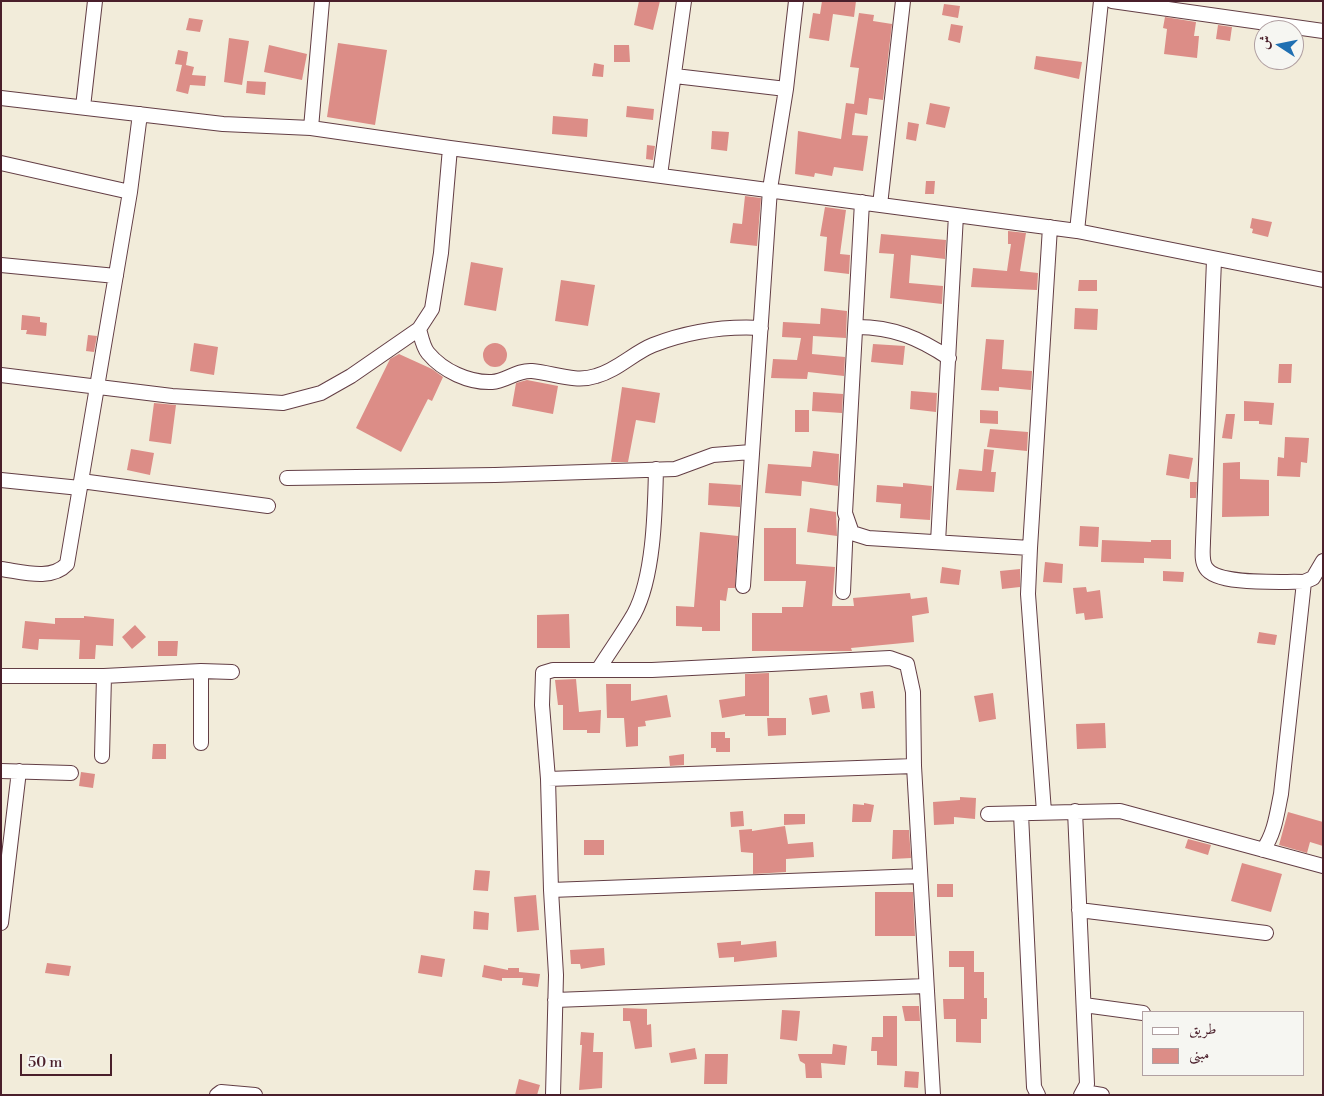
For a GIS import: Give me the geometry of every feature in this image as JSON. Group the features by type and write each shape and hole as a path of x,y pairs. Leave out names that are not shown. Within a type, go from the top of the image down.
{"street":[{"path":"83,107 95,1"},
{"path":"311,128 322,1"},
{"path":"660,175 684,1"},
{"path":"743,586 770,189 786,89 796,1"},
{"path":"880,205 903,1"},
{"path":"1077,231 1101,1"},
{"path":"1112,1 1166,6 1323,31"},
{"path":"675,76 786,89"},
{"path":"1,98 223,124 311,128 1050,227 1323,280"},
{"path":"1,569 47,575 60,572 67,564 130,192 140,114"},
{"path":"1,375 172,396 258,402 283,403 302,400 321,393 351,376 419,329 432,309 437,288 450,148"},
{"path":"1,163 130,192"},
{"path":"843,592 862,202"},
{"path":"938,542 956,215"},
{"path":"1044,812 1028,594 1050,227"},
{"path":"1214,260 1202,558 1206,569 1214,576 1227,580 1304,582 1313,578 1323,561"},
{"path":"1,265 116,276"},
{"path":"419,329 427,352 444,367 470,380 494,382 512,374 531,371 580,378 595,377 613,370 652,345 731,326 761,328"},
{"path":"857,327 890,329 910,335 949,358"},
{"path":"287,478 495,476 675,469 713,455 752,452"},
{"path":"598,670 634,614 642,595 654,516 656,469"},
{"path":"1,480 81,485 268,506"},
{"path":"846,521 852,533 868,538 1030,548"},
{"path":"1263,850 1269,842 1275,826 1281,794 1304,582"},
{"path":"552,1095 556,975 550,890 548,779 542,705 542,672 553,670 652,670 879,658 900,660 907,664 913,692 914,766 933,1095"},
{"path":"200,743 201,671"},
{"path":"1,680 1,676 104,676 201,671 232,672"},
{"path":"102,756 104,676"},
{"path":"548,779 914,766"},
{"path":"1,771 71,773"},
{"path":"1,923 19,771"},
{"path":"1075,811 1087,1084 1082,1093 1102,1095"},
{"path":"988,814 1120,811 1323,866"},
{"path":"1022,814 1034,1087 1038,1095"},
{"path":"550,890 920,876"},
{"path":"1079,910 1266,934"},
{"path":"555,1000 926,986"},
{"path":"1084,1005 1142,1013"},
{"path":"217,1095 221,1092 255,1095"}],"building":[{"path":"639,1 660,1 653,30 634,25"},
{"path":"822,1 856,1 854,17 833,14 829,41 809,38 813,13 820,14"},
{"path":"944,4 960,6 958,18 942,15"},
{"path":"859,13 874,15 873,21 892,24 883,100 869,98 867,115 855,113 852,135 868,136 863,171 834,167 832,176 815,173 814,177 795,174 798,131 841,139 846,103 854,104 859,68 850,67"},
{"path":"1165,17 1196,22 1194,36 1199,36 1197,58 1164,54 1167,29 1163,28"},
{"path":"189,18 203,20 200,32 186,30"},
{"path":"951,24 963,26 960,43 948,40"},
{"path":"1218,25 1232,27 1230,41 1216,39"},
{"path":"229,38 249,41 242,85 224,82"},
{"path":"338,43 387,50 375,125 327,117"},
{"path":"269,45 307,54 302,80 264,72"},
{"path":"614,45 629,45 630,62 614,62"},
{"path":"178,50 188,52 186,65 194,67 192,75 206,76 205,86 190,85 188,94 176,91 182,65 175,64"},
{"path":"1036,56 1082,62 1079,79 1034,69"},
{"path":"594,63 604,65 603,77 592,76"},
{"path":"247,81 266,82 265,95 246,93"},
{"path":"930,103 950,107 945,128 926,124"},
{"path":"627,106 654,109 653,120 626,117"},
{"path":"553,116 588,119 587,137 552,134"},
{"path":"908,122 919,124 916,141 906,139"},
{"path":"712,131 729,132 727,151 711,149"},
{"path":"647,145 655,146 653,160 646,159"},
{"path":"926,181 935,181 934,194 925,194"},
{"path":"745,196 761,198 757,246 730,243 733,223 742,224"},
{"path":"825,207 846,210 840,254 850,255 849,274 824,271 827,237 820,236"},
{"path":"1252,218 1272,222 1268,237 1252,233 1253,229 1250,228"},
{"path":"1008,231 1026,233 1020,271 1038,273 1037,290 971,287 973,268 1007,271 1011,244 1008,244"},
{"path":"881,234 946,240 945,259 911,255 909,283 943,286 942,304 890,298 894,254 879,253"},
{"path":"471,262 503,268 496,311 464,305"},
{"path":"561,280 595,285 588,326 555,321"},
{"path":"1079,280 1097,280 1097,291 1078,291"},
{"path":"821,308 847,311 846,338 813,336 812,354 845,357 844,376 808,372 807,379 771,378 773,359 797,360 801,338 782,337 783,322 820,324"},
{"path":"1075,308 1098,309 1097,330 1074,329"},
{"path":"22,315 40,317 40,322 47,323 46,336 26,334 27,330 21,330"},
{"path":"88,335 97,336 94,352 86,351"},
{"path":"986,339 1004,340 1002,369 1032,371 1031,390 999,387 999,391 981,390"},
{"path":"194,343 218,347 214,375 190,371"},
{"path":"495,343 500,344 506,350 506,360 500,366 495,367 490,366 484,360 483,355 484,350 490,344"},
{"path":"873,344 905,346 903,365 871,362"},
{"path":"399,354 432,369 443,377 432,401 428,399 401,452 356,428 390,359"},
{"path":"1279,364 1292,364 1291,383 1278,383"},
{"path":"527,380 558,386 553,414 512,406 516,383"},
{"path":"622,387 660,393 655,423 636,420 628,462 611,462"},
{"path":"911,391 937,393 936,412 910,409"},
{"path":"813,392 843,394 842,413 812,411"},
{"path":"1244,401 1274,403 1272,425 1259,424 1259,421 1244,421"},
{"path":"154,403 176,405 171,444 149,441"},
{"path":"795,410 809,410 809,432 795,432"},
{"path":"980,410 998,411 998,424 980,423"},
{"path":"1226,414 1235,414 1232,439 1222,438"},
{"path":"990,429 1028,432 1027,451 987,447"},
{"path":"1285,437 1309,438 1307,463 1301,462 1300,477 1277,476 1278,457 1284,458"},
{"path":"131,449 154,453 150,475 127,470"},
{"path":"984,449 994,450 991,472 996,472 994,492 956,490 959,469 982,471"},
{"path":"813,451 839,454 838,486 802,481 801,496 765,493 768,464 811,467"},
{"path":"1169,454 1193,458 1189,479 1166,475"},
{"path":"1240,462 1240,479 1269,480 1269,516 1222,517 1223,463"},
{"path":"1190,482 1197,482 1196,498 1190,498"},
{"path":"709,483 741,485 740,507 708,505"},
{"path":"903,483 932,486 930,520 900,518 901,504 876,502 877,485 903,487"},
{"path":"810,508 836,512 837,536 807,532"},
{"path":"1080,526 1099,527 1098,547 1079,546"},
{"path":"764,528 796,528 796,564 835,567 832,606 854,606 853,598 910,593 911,599 927,597 929,613 912,616 914,642 851,648 852,651 752,651 752,613 782,613 782,607 803,607 806,581 764,581"},
{"path":"700,532 738,536 735,588 728,588 726,601 720,600 720,631 702,631 702,627 676,626 676,606 694,607"},
{"path":"1102,540 1151,542 1151,540 1171,540 1171,559 1144,558 1144,563 1101,562"},
{"path":"1045,562 1063,564 1062,583 1043,582"},
{"path":"942,567 961,570 959,585 940,583"},
{"path":"1020,569 1020,587 1002,589 1000,571"},
{"path":"1163,571 1184,572 1183,582 1163,581"},
{"path":"1086,587 1087,592 1100,590 1103,618 1085,620 1084,613 1076,614 1073,588"},
{"path":"569,614 570,648 537,648 537,615"},
{"path":"84,616 114,619 113,646 96,645 95,659 79,659 80,640 39,639 38,650 22,648 25,621 55,624 55,618 84,618"},
{"path":"135,625 146,637 132,649 122,637"},
{"path":"1259,632 1277,635 1275,645 1257,643"},
{"path":"158,641 178,641 177,656 158,656"},
{"path":"769,673 769,716 745,716 745,714 722,718 719,700 745,696 745,674"},
{"path":"576,679 579,712 601,710 600,733 587,733 587,730 563,730 563,705 558,705 555,680"},
{"path":"606,684 631,684 631,701 667,695 671,717 645,721 646,726 638,727 638,746 626,747 624,718 607,718"},
{"path":"873,691 875,708 862,709 860,693"},
{"path":"993,693 996,719 979,722 974,696"},
{"path":"827,695 830,712 812,715 809,698"},
{"path":"767,718 786,718 786,735 768,736"},
{"path":"1105,723 1106,748 1077,749 1076,724"},
{"path":"711,732 725,732 725,738 730,738 730,752 716,752 716,748 711,748"},
{"path":"153,744 166,744 166,759 152,759"},
{"path":"684,754 684,765 670,766 669,756"},
{"path":"81,772 95,774 93,788 79,786"},
{"path":"960,797 976,798 975,819 954,817 954,824 934,825 933,802 960,800"},
{"path":"864,803 874,805 871,822 852,822 853,804 864,805"},
{"path":"743,811 744,826 731,827 730,812"},
{"path":"1288,812 1323,822 1323,846 1310,842 1307,853 1279,845"},
{"path":"784,814 805,814 805,824 784,825"},
{"path":"785,826 788,844 813,842 814,857 786,859 786,872 753,874 753,853 741,852 739,830 752,829 752,831"},
{"path":"893,830 909,830 911,858 892,859"},
{"path":"1188,839 1211,845 1208,855 1185,848"},
{"path":"584,840 604,840 604,855 584,855"},
{"path":"1242,863 1282,874 1271,912 1231,901"},
{"path":"475,870 490,871 488,891 473,890"},
{"path":"937,884 953,884 953,897 937,897"},
{"path":"875,892 913,892 915,936 875,936"},
{"path":"536,895 539,930 517,932 514,897"},
{"path":"474,911 489,913 488,930 473,929"},
{"path":"741,941 741,945 776,941 777,957 734,962 734,957 719,958 717,943"},
{"path":"604,948 605,965 581,969 580,964 571,964 570,950"},
{"path":"949,951 974,951 974,972 984,972 984,998 987,998 987,1019 981,1019 981,1043 956,1042 956,1019 944,1019 943,999 964,999 964,967 949,967"},
{"path":"421,955 445,959 442,977 418,973"},
{"path":"47,963 71,966 69,976 45,973"},
{"path":"484,965 508,970 508,968 519,968 519,972 540,974 538,987 522,985 523,978 502,978 502,981 482,977"},
{"path":"902,1006 919,1006 920,1021 905,1021"},
{"path":"623,1008 647,1009 647,1025 651,1024 652,1047 635,1049 630,1021 623,1021"},
{"path":"782,1010 800,1011 797,1041 780,1039"},
{"path":"883,1016 897,1016 897,1066 877,1065 877,1051 871,1051 872,1037 883,1037"},
{"path":"581,1032 594,1033 593,1052 603,1052 602,1088 579,1090"},
{"path":"833,1044 847,1046 845,1065 821,1063 822,1078 806,1078 805,1064 800,1061 798,1054 832,1054"},
{"path":"695,1048 697,1059 671,1063 669,1053"},
{"path":"705,1054 728,1054 727,1084 704,1084"},
{"path":"905,1071 919,1072 918,1088 904,1087"},
{"path":"519,1079 540,1085 537,1095 515,1095"}]}
